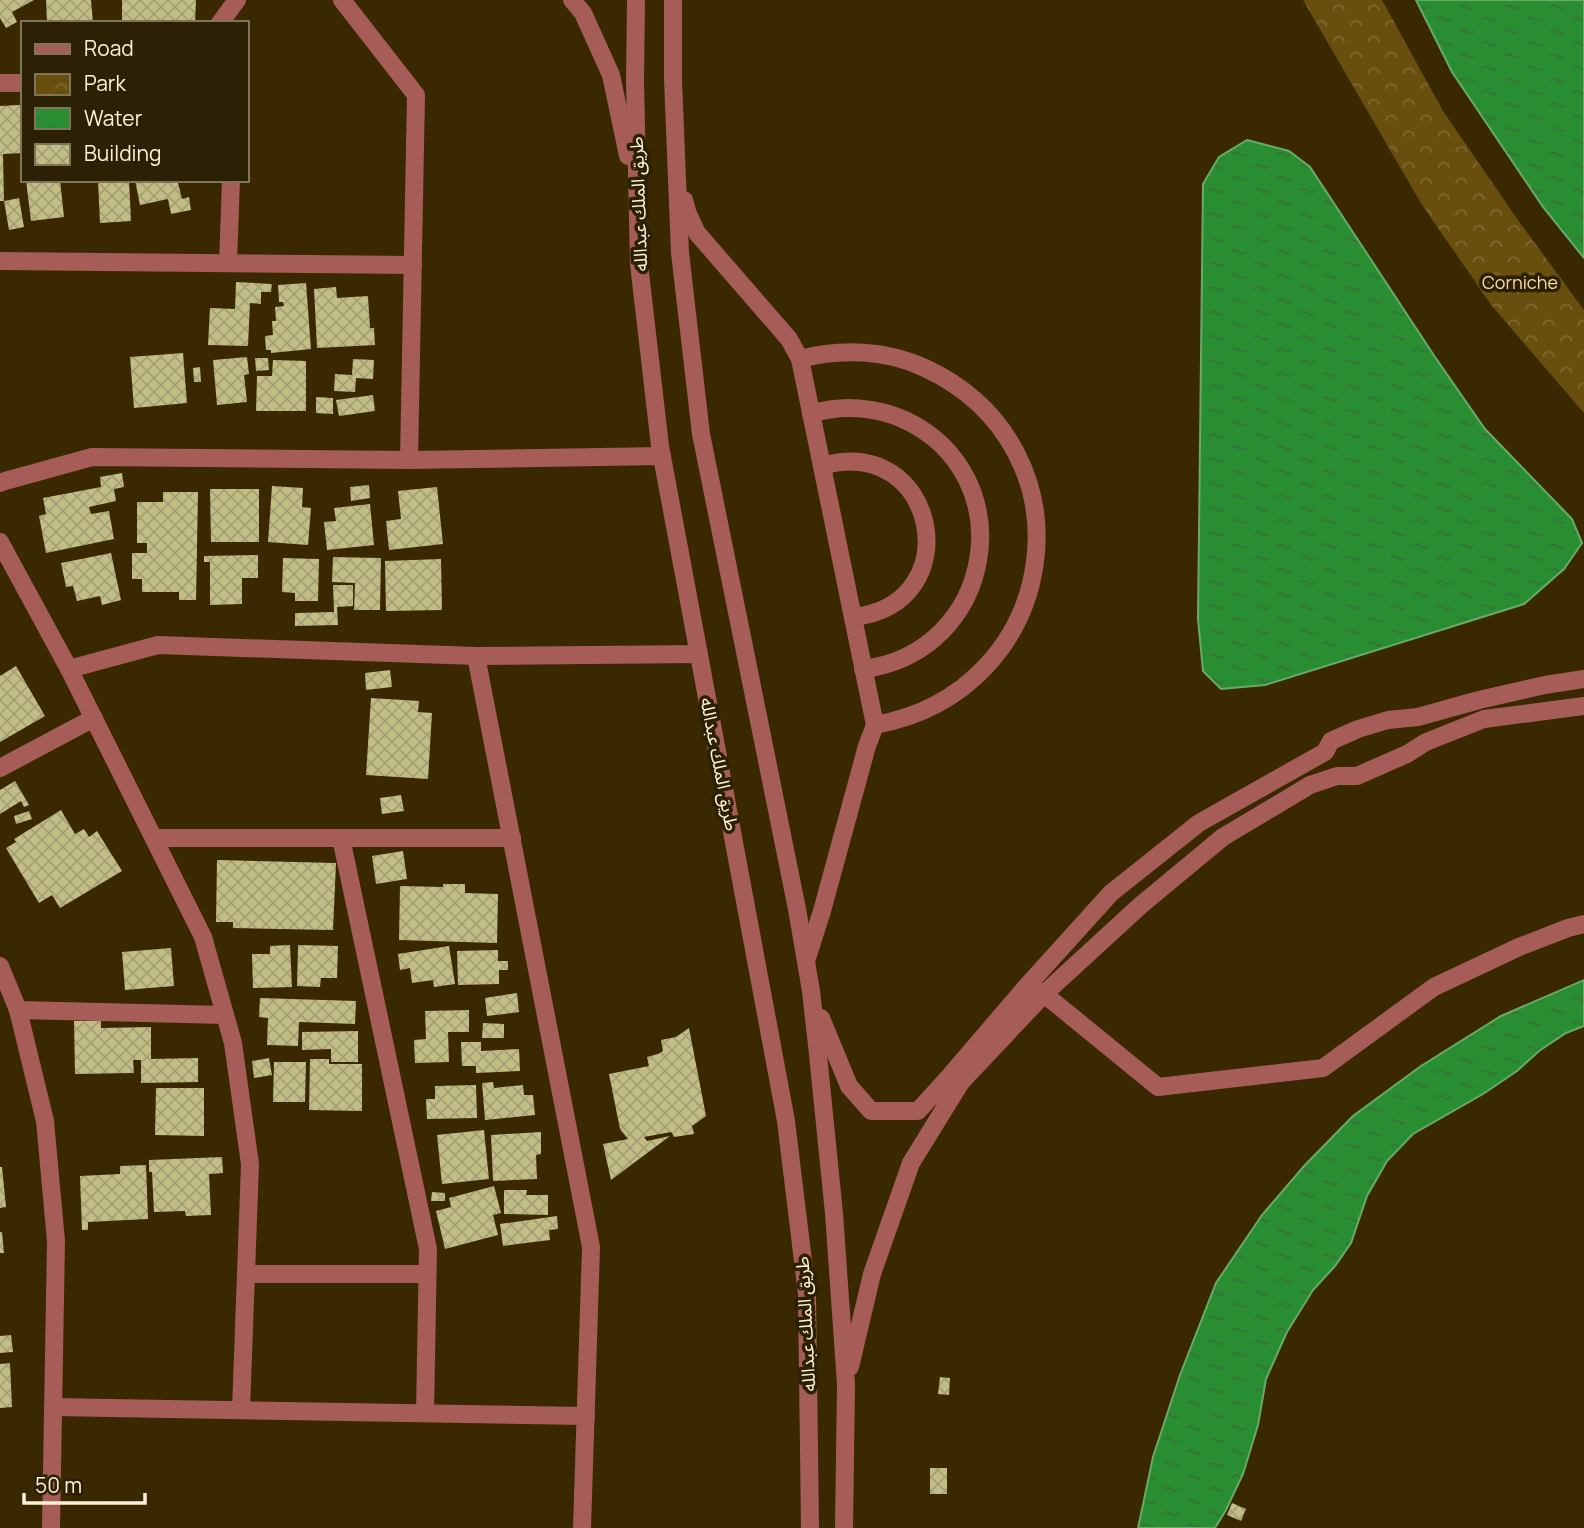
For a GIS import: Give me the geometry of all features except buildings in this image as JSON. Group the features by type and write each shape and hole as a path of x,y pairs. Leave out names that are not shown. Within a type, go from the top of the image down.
{"street":[{"path":"221,21 237,0"},
{"path":"342,0 416,95 410,460"},
{"path":"572,0 583,13 611,75 637,198"},
{"name":"طريق الملك عبدالله","path":"636,0 639,264 662,456 788,1135 807,1294 810,1528"},
{"name":"طريق الملك عبدالله","path":"673,0 673,79 680,253 701,433 811,991 834,1213 846,1384 844,1528"},
{"path":"0,83 21,83"},
{"path":"677,177 697,233 789,339 800,359 875,724 806,961"},
{"path":"229,263 231,182"},
{"path":"0,261 413,265"},
{"path":"800,359 838,352 891,356 941,376 963,390 1001,428 1026,475 1033,501 1037,527 1032,580 1013,630 998,652 981,673 937,704 913,715 875,724"},
{"path":"811,414 841,408 860,408 896,416 913,424 943,447 956,461 978,512 981,540 978,568 972,586 954,619 934,639 911,655 894,663 863,669"},
{"path":"0,484 92,457 410,460 662,456"},
{"path":"822,466 855,461 887,471 897,477 912,493 926,523 925,556 911,586 904,595 886,608 865,616 853,617"},
{"path":"0,542 69,669 203,937 233,1043 250,1164 241,1410"},
{"path":"69,669 158,645 476,656 699,654"},
{"path":"476,656 592,1247 582,1528"},
{"path":"811,991 849,1086 871,1111 918,1111 1111,892 1199,823 1325,752 1331,741 1358,729 1545,685 1584,679"},
{"path":"846,1384 872,1274 911,1163 961,1082 1038,1000 1141,905 1223,837 1310,785 1337,776 1357,776 1407,754 1426,741 1484,719 1584,706"},
{"path":"0,768 94,718"},
{"path":"1325,752 1337,776"},
{"path":"154,838 512,838"},
{"path":"341,838 428,1250 425,1413"},
{"path":"1026,987 1038,1000 1158,1087 1322,1068 1434,987 1519,947 1584,924"},
{"path":"0,966 18,1010 45,1121 55,1241 51,1528"},
{"path":"18,1010 225,1015"},
{"path":"246,1274 428,1274"},
{"path":"53,1407 586,1416"}],"green space":[{"name":"Corniche","path":"1303,0 1382,0 1443,111 1584,310 1584,413 1492,306 1422,205"}],"water":[{"path":"1416,0 1584,0 1584,258 1543,207 1452,72"},
{"path":"1247,140 1289,151 1310,167 1485,429 1572,519 1582,543 1564,569 1524,604 1265,685 1221,689 1203,671 1198,619 1203,184 1219,157"},
{"path":"1584,980 1584,1026 1566,1033 1483,1094 1413,1134 1387,1161 1367,1196 1351,1243 1313,1290 1287,1332 1266,1379 1258,1425 1243,1474 1215,1528 1138,1528 1153,1457 1180,1375 1216,1283 1262,1215 1305,1165 1353,1116 1421,1066 1501,1016"}]}
